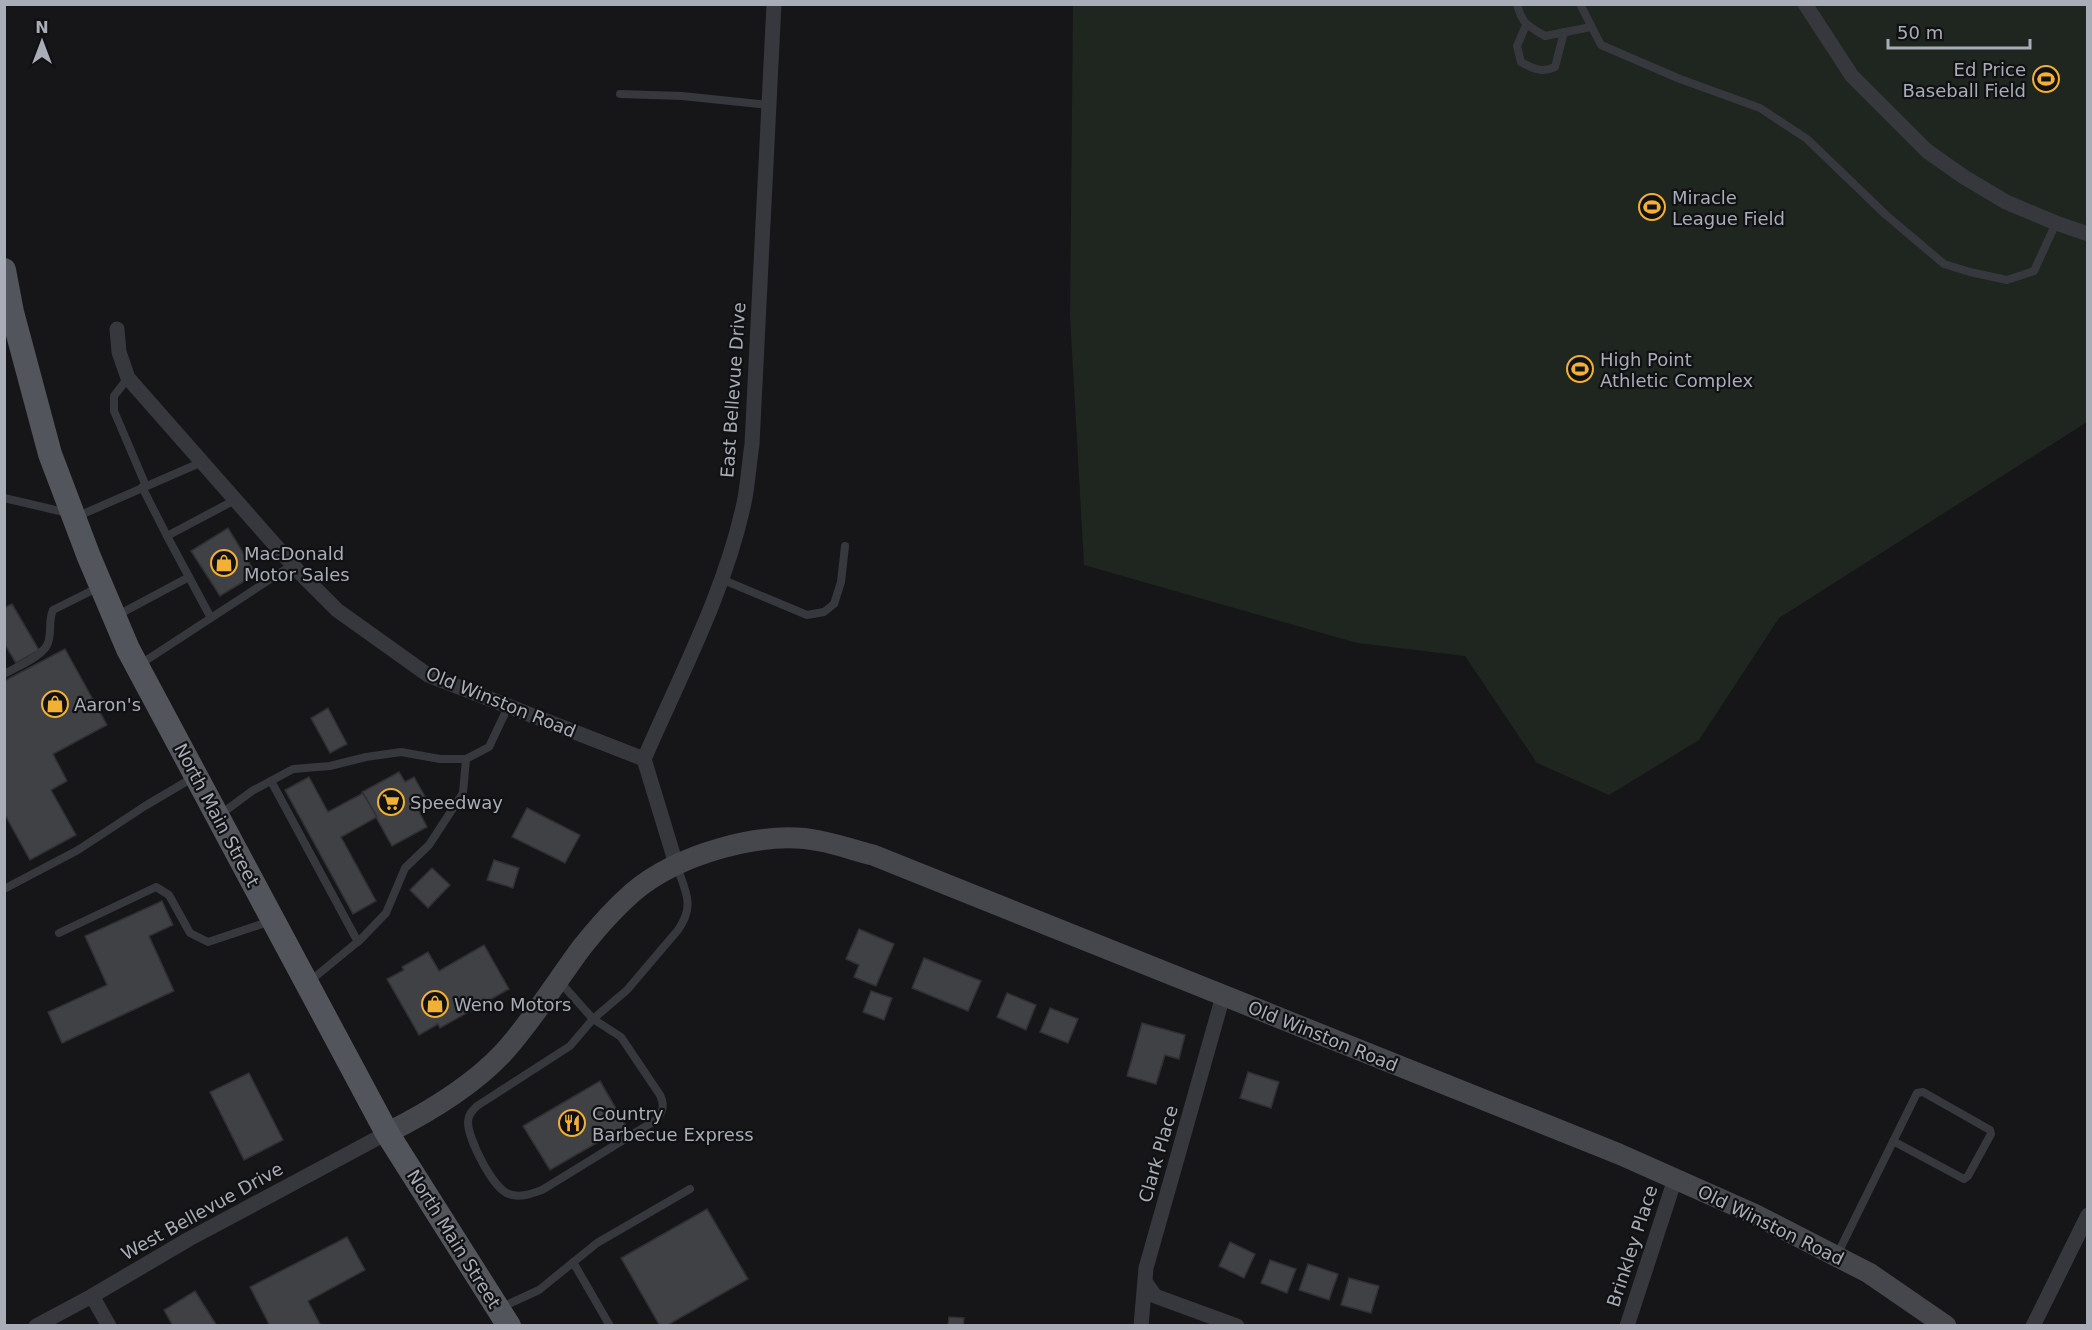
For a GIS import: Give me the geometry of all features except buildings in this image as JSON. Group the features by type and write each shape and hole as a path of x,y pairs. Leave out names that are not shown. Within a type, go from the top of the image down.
{"main road":[{"name":"North Main Street","path":"4,270 12,312 50,454 101,586 137,666 387,1132 503,1317"}],"street":[{"name":"East Bellevue Drive","path":"644,759 707,616 730,553 744,502 752,444 774,4"},
{"path":"1805,4 1852,76 1927,151 2006,202 2056,224 2088,234"},
{"name":"Old Winston Road","path":"117,329 120,352 128,378 292,565 337,610 428,675 644,759"},
{"path":"644,759 676,864"},
{"name":"Old Winston Road","path":"387,1132 421,1116 467,1083 501,1054 539,1010 583,946 633,892 676,864 726,846 773,838 819,840 873,855 1614,1152 1754,1214 1869,1273 1946,1326"},
{"name":"Clark Place","path":"1141,1326 1146,1268 1223,996"},
{"name":"West Bellevue Drive","path":"36,1326 189,1239 387,1132"},
{"name":"Brinkley Place","path":"1627,1326 1675,1179"},
{"path":"2032,1326 2088,1215"},
{"path":"1146,1282 1155,1296 1238,1326"},
{"path":"92,1296 109,1326"}],"lane":[{"path":"1517,4 1526,25 1545,36 1591,27"},
{"path":"1580,4 1601,45 1680,79 1760,108 1807,140 1887,215 1944,264 2007,280 2034,271 2056,224"},
{"path":"1526,25 1517,46 1521,62 1535,70 1547,71 1555,67 1564,32"},
{"path":"620,94 682,96 769,105"},
{"path":"128,378 114,396 114,411 144,487 167,536 211,618"},
{"path":"4,498 74,516 202,462"},
{"path":"167,536 235,500"},
{"path":"721,579 807,615 825,612 834,604 841,582 845,546"},
{"path":"137,666 292,565"},
{"path":"115,617 189,577"},
{"path":"4,674 44,652 49,642 49,618 53,610 101,586"},
{"path":"217,817 252,791 293,769 330,766 366,757 401,752 440,759 466,759 489,747 508,707"},
{"path":"307,984 358,942 386,913 405,868 429,845 463,793 466,759"},
{"path":"4,889 78,850 196,776"},
{"path":"271,781 358,942"},
{"path":"559,981 593,1019 621,1036 660,1095 663,1112 656,1120 542,1190 528,1195 510,1195 501,1190 472,1142 468,1123 469,1115 477,1106 570,1046 593,1019 627,990 686,920 689,907 676,864"},
{"path":"59,933 156,887 170,895 190,933 208,942 273,920"},
{"path":"1836,1257 1917,1093 1923,1092 1990,1130 1968,1176 1964,1179 1893,1142"},
{"path":"503,1317 597,1243 690,1189"},
{"path":"573,1262 610,1326"}],"shaded area":[{"name":"High Point Athletic Complex","path":"1073,5 2087,5 2087,422 1779,618 1699,740 1609,795 1537,763 1465,656 1357,643 1084,565 1070,316"}],"place":[{"name":"Ed Price Baseball Field","path":"2046,79"},
{"name":"Miracle League Field","path":"1652,207"},
{"name":"High Point Athletic Complex","path":"1580,369"},
{"name":"MacDonald Motor Sales","path":"224,563"},
{"name":"Aaron's","path":"55,704"},
{"name":"Speedway","path":"391,802"},
{"name":"Weno Motors","path":"435,1004"},
{"name":"Country Barbecue Express","path":"572,1123"}]}
